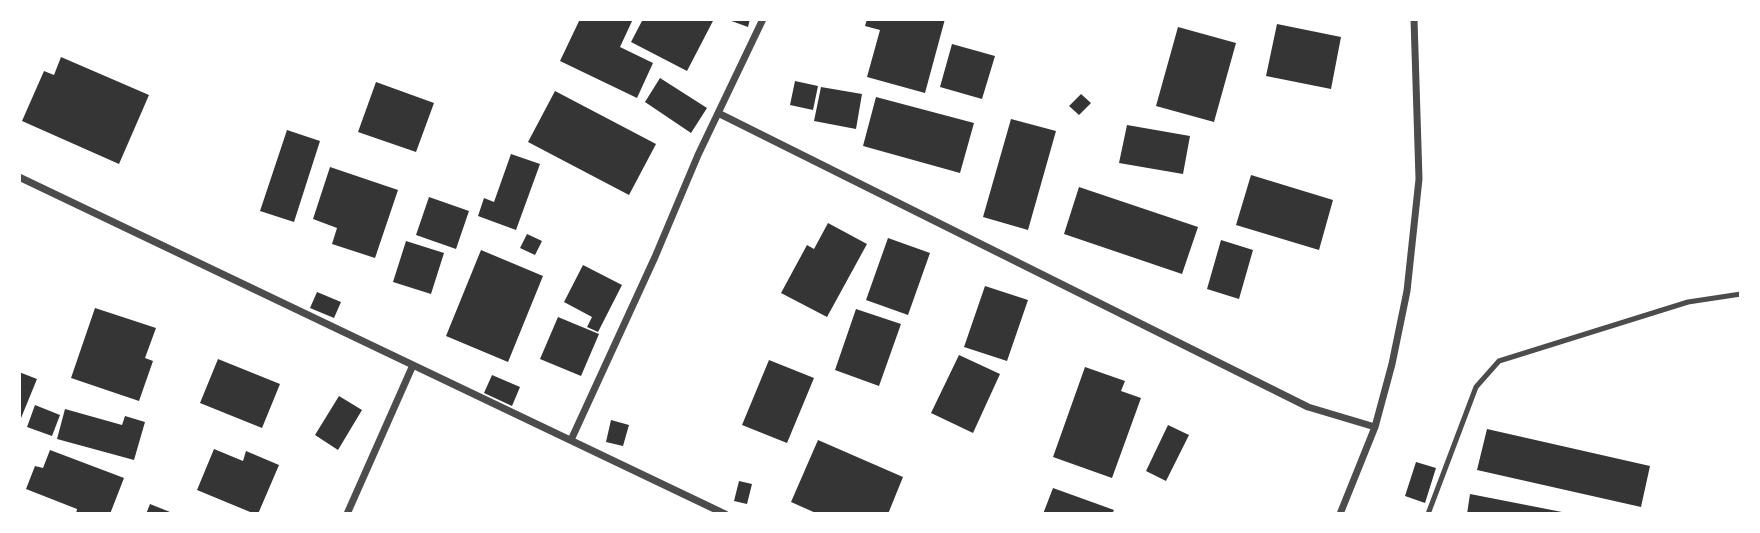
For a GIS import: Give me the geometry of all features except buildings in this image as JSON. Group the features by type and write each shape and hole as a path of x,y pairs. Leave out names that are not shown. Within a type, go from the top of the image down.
{"street":[{"path":"571,440 655,257 698,155 763,19"},
{"path":"1340,514 1375,427 1392,365 1407,291 1419,179 1414,19"},
{"path":"718,113 1308,407 1375,427"},
{"path":"19,177 725,514"},
{"path":"347,514 413,365"}],"lane":[{"path":"1428,514 1476,387 1499,361 1688,302 1741,294"}]}
